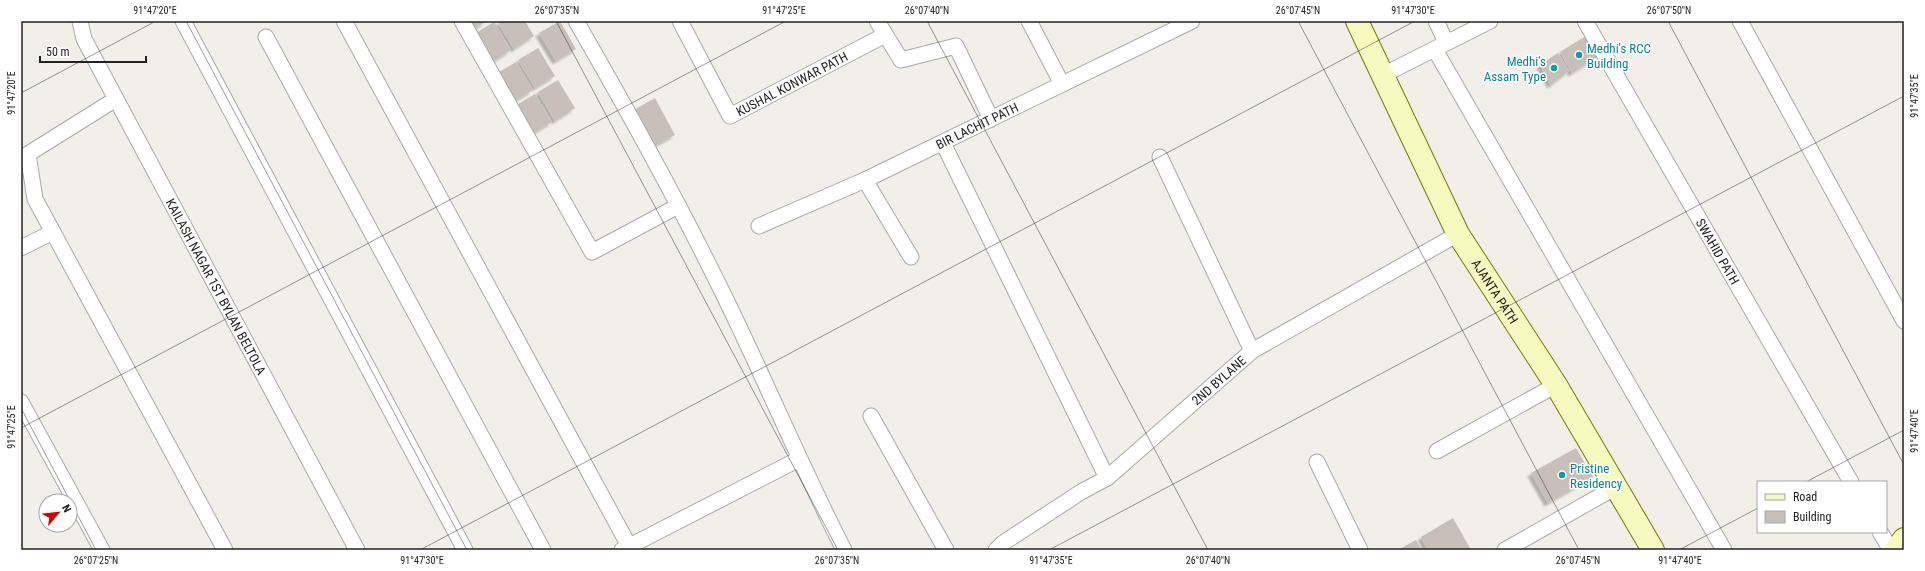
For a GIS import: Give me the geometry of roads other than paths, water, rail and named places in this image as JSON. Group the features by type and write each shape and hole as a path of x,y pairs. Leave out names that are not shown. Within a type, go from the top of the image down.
{"street":[{"name":"KAILASH NAGAR 1ST BYLAN BELTOLA","path":"80,21 84,40 356,550"},
{"path":"183,21 465,550"},
{"path":"344,21 625,548 799,459"},
{"path":"462,21 592,252 678,206"},
{"path":"576,21 647,145 678,206 731,311 799,459 844,550"},
{"name":"KUSHAL KONWAR PATH","path":"680,21 730,116 885,36"},
{"path":"877,21 901,60 956,46 991,119"},
{"path":"1029,21 1062,84"},
{"name":"BIR LACHIT PATH","path":"759,226 865,180 1192,21"},
{"name":"AJANTA PATH","path":"1357,21 1458,234 1556,385 1653,550"},
{"path":"1436,21 1442,49 1724,550"},
{"path":"1383,75 1442,49 1490,21"},
{"name":"SWAHID PATH","path":"1585,21 1850,481"},
{"path":"1740,21 1904,321"},
{"path":"266,38 543,550"},
{"path":"116,99 28,154 35,199 225,550"},
{"path":"942,143 1107,478"},
{"path":"1160,157 1252,351"},
{"path":"865,180 911,257"},
{"path":"21,248 53,232"},
{"name":"2ND BYLANE","path":"1002,548 1081,492 1107,478 1252,351 1458,234"},
{"path":"1437,450 1556,385"},
{"path":"21,402 102,550"},
{"path":"871,416 946,550"},
{"path":"1317,462 1360,550"},
{"path":"1505,550 1616,487"},
{"path":"1881,533 1891,550"},
{"path":"1896,550 1904,539"}],"place":[{"name":"Medhi's RCC Building","path":"1579,55"},
{"name":"Medhi's Assam Type","path":"1554,68"},
{"name":"Pristine Residency","path":"1562,475"}]}
